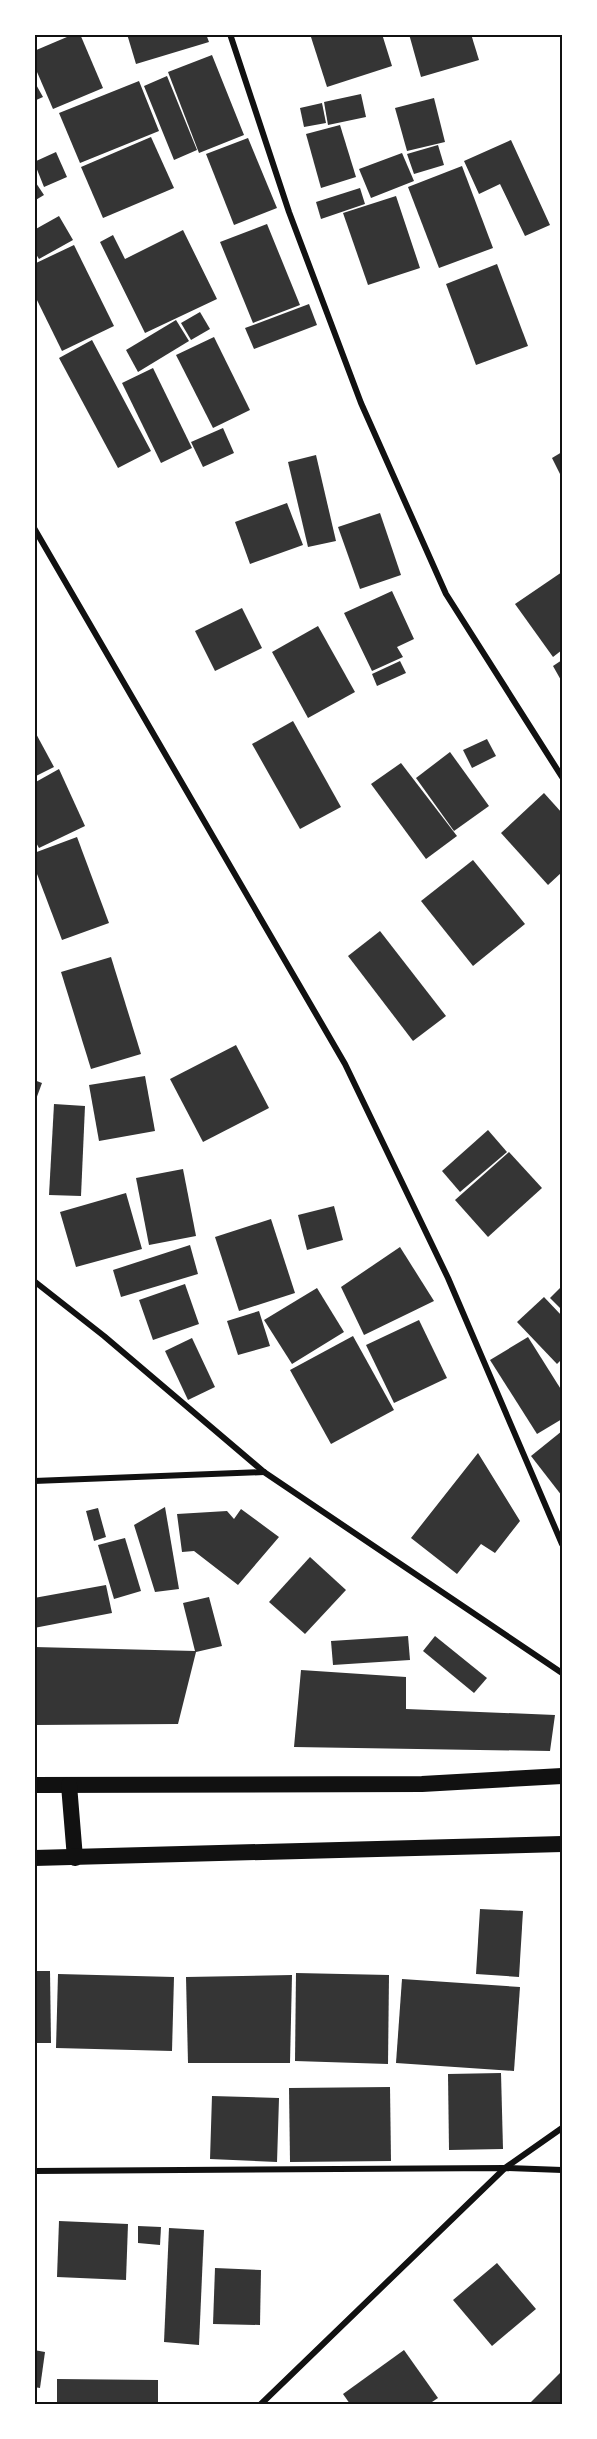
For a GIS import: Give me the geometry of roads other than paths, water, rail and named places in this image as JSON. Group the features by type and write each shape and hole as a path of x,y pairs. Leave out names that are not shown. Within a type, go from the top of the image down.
{"highway":[{"path":"34,1785 422,1784 562,1776"},
{"path":"69,1785 75,1858"},
{"path":"34,1858 562,1844"}],"street":[{"path":"230,34 288,212 361,403 442,584 562,777"},
{"path":"34,528 345,1064 448,1278 562,1544"},
{"path":"34,1281 104,1336 264,1472 562,1672"},
{"path":"34,1480 264,1472"},
{"path":"261,2404 505,2168 562,2128"},
{"path":"34,2171 505,2168 562,2170"}]}
